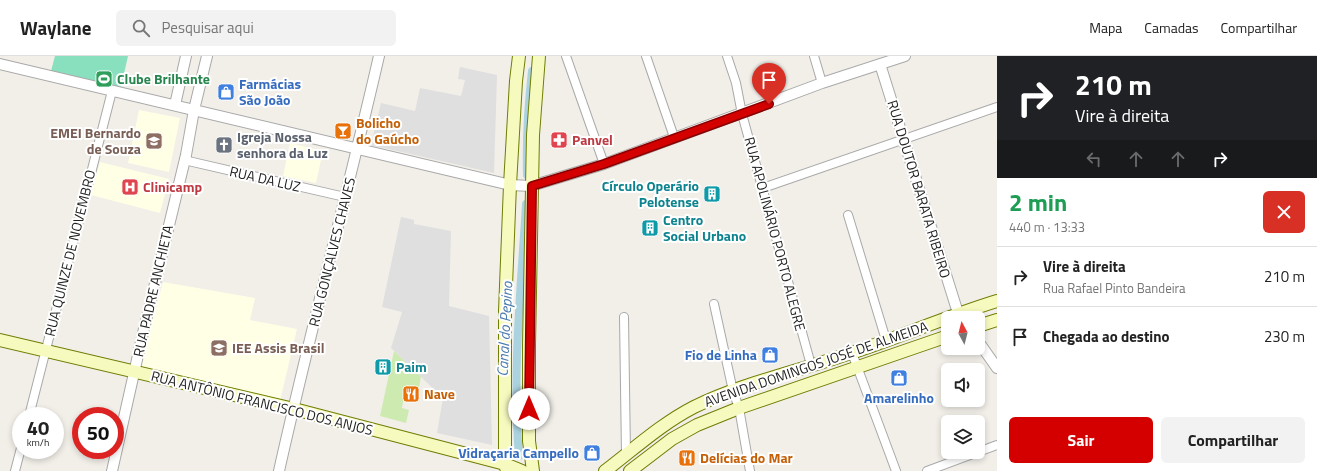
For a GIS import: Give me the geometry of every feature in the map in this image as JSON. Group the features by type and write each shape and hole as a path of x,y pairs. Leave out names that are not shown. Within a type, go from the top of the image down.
{"main road":[{"path":"504,469 504,324 510,185 516,81 519,56"},
{"path":"534,471 529,441 532,186 533,135 539,56"},
{"name":"AVENIDA DOMINGOS JOSÉ DE ALMEIDA","path":"972,311 997,301"},
{"path":"985,324 997,320"},
{"name":"AVENIDA DOMINGOS JOSÉ DE ALMEIDA","path":"605,471 658,429 694,407 733,391 852,353 941,322"},
{"name":"AVENIDA DOMINGOS JOSÉ DE ALMEIDA","path":"630,471 672,439 697,425 739,408 941,338"},
{"name":"RUA ANTÔNIO FRANCISCO DOS ANJOS","path":"0,340 294,409 504,469 522,471"}],"street":[{"path":"175,105 186,56"},
{"name":"RUA PADRE ANCHIETA","path":"112,471 207,56"},
{"name":"RUA GONÇALVES CHAVES","path":"280,471 379,56"},
{"path":"566,56 604,164"},
{"path":"646,56 674,137"},
{"name":"RUA APOLINÁRIO PORTO ALEGRE","path":"727,56 736,83 742,114 810,366"},
{"path":"814,56 822,83"},
{"path":"0,64 510,185 532,186 604,164 822,83 902,56"},
{"name":"RUA DOUTOR BARATA RIBEIRO","path":"880,64 957,311"},
{"name":"RUA QUINZE DE NOVEMBRO","path":"31,407 112,91"},
{"path":"762,188 903,141 997,107"},
{"name":"RUA DA LUZ","path":"184,160 345,197"},
{"path":"848,215 886,340"},
{"path":"714,304 733,391 739,408 750,471"},
{"path":"624,317 626,455"},
{"path":"985,351 997,368"},
{"path":"852,353 896,471"},
{"path":"928,471 997,445"},
{"path":"15,471 18,459"}],"shaded area":[{"path":"460,67 497,75 494,173 371,145 381,103 415,111 420,88 461,96 465,80 458,79"},
{"name":"EMEI Bernardo de Souza","path":"139,110 180,118 169,172 128,163"},
{"path":"290,143 323,151 316,183 283,176"},
{"name":"Clinicamp","path":"100,162 169,179 160,213 91,195"},
{"path":"401,217 414,220 414,224 451,231 449,306 489,316 492,445 437,433 443,398 391,348 402,312 382,307"},
{"name":"IEE Assis Brasil","path":"163,282 255,298 250,320 297,329 280,401 140,368"}],"green space":[{"name":"Clube Brilhante","path":"55,56 128,56 121,87 51,71"},
{"path":"394,351 421,377 418,393 413,392 412,398 404,396 402,408 409,410 406,423 380,416"}],"waterway":[{"name":"Canal do Pepino","path":"527,175 529,97 532,71"},
{"name":"Canal do Pepino","path":"519,456 516,393 526,204"}],"place":[{"name":"Clube Brilhante","path":"104,79"},
{"name":"Farmácias São João","path":"226,92"},
{"name":"Bolicho do Gaúcho","path":"343,131"},
{"name":"Panvel","path":"559,140"},
{"name":"EMEI Bernardo de Souza","path":"154,141"},
{"name":"Igreja Nossa senhora da Luz","path":"224,145"},
{"name":"Clinicamp","path":"130,187"},
{"name":"Círculo Operário Pelotense","path":"712,194"},
{"name":"Centro Social Urbano","path":"650,228"},
{"name":"IEE Assis Brasil","path":"219,348"},
{"name":"Fio de Linha","path":"770,355"},
{"name":"Paim","path":"383,367"},
{"name":"Amarelinho","path":"899,378"},
{"name":"Nave","path":"411,394"},
{"name":"Vidraçaria Campello","path":"592,453"},
{"name":"Delícias do Mar","path":"687,458"}],"route":[{"path":"529,409 532,186 604,164 674,137 769,104"}]}
